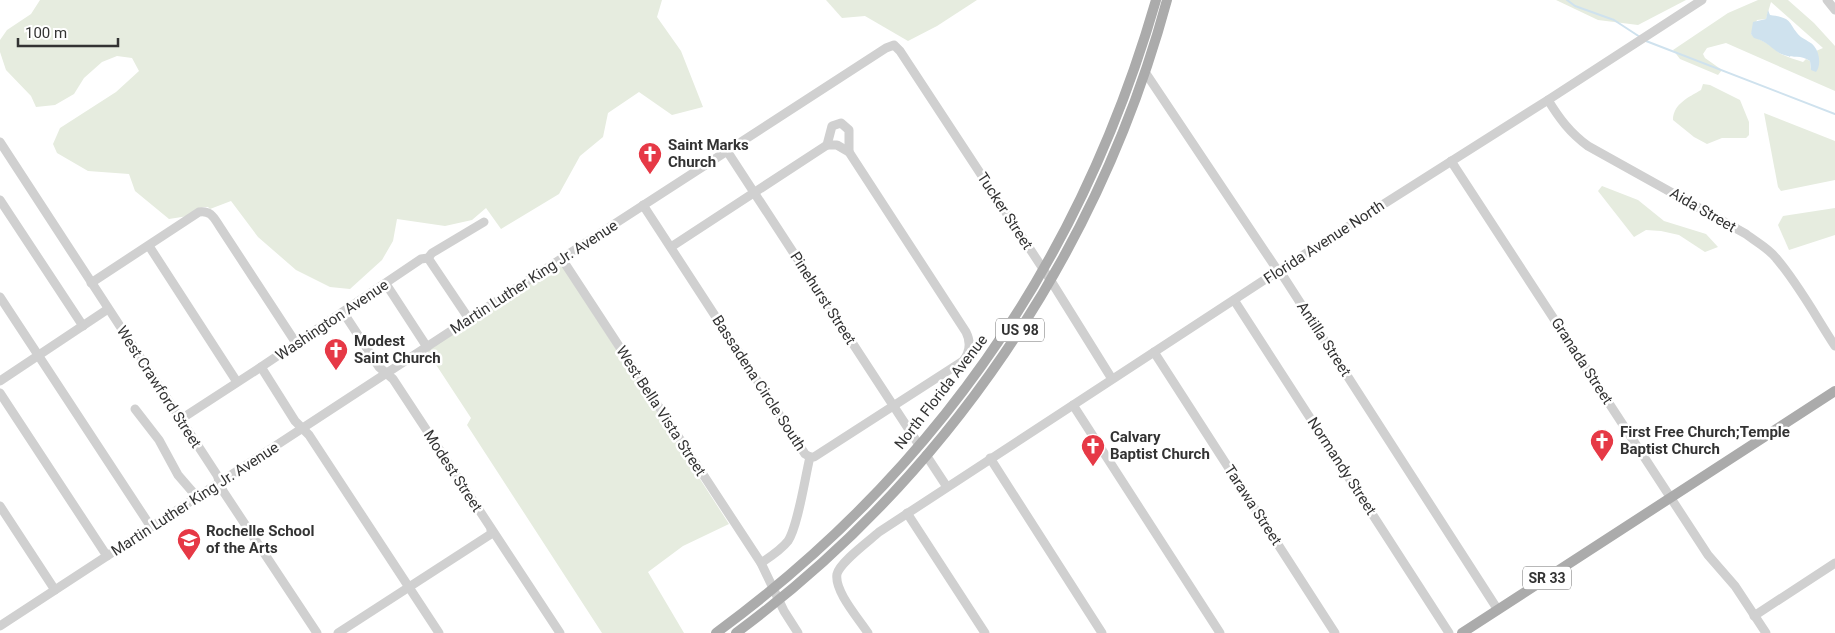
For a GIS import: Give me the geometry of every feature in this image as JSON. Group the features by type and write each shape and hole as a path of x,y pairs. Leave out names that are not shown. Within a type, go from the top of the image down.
{"main road":[{"name":"North Florida Avenue","path":"716,633 774,588 851,520 942,420 984,364 1019,312 1072,217 1108,139 1137,63 1156,0"},
{"name":"North Florida Avenue","path":"736,633 779,599 856,530 926,456 992,372 1051,281 1103,180 1145,72 1167,0"},
{"path":"1129,116 1126,109 1152,32 1152,14"},
{"name":"SR 33","path":"1462,633 1835,391"}],"street":[{"name":"Florida Avenue North","path":"947,487 1278,271 1702,0"},
{"path":"1827,0 1835,10"},
{"name":"Tucker Street","path":"894,45 900,51 1044,270 1112,379"},
{"name":"Martin Luther King Jr. Avenue","path":"0,626 643,205 886,48 894,45"},
{"name":"Antilla Street","path":"1145,72 1161,93 1278,271 1284,276 1498,610"},
{"name":"Aida Street","path":"1548,100 1573,135 1588,146 1746,234 1769,251 1798,288 1835,346"},
{"path":"827,145 832,126 841,123 849,130 849,152"},
{"name":"West Crawford Street","path":"1,145 217,475 222,491 317,633"},
{"path":"671,247 827,145 838,146 849,152 969,338 969,351 963,361 814,457 810,457"},
{"name":"Pinehurst Street","path":"727,151 919,446"},
{"name":"Granada Street","path":"1451,161 1708,555 1735,586 1766,633"},
{"path":"0,200 83,326"},
{"name":"Bassadena Circle South","path":"643,205 805,454 810,457 794,529 788,540 778,551 760,564"},
{"path":"91,283 204,211 212,215 296,343"},
{"name":"Washington Avenue","path":"181,419 421,259 428,258 432,253 484,222"},
{"path":"148,246 237,382"},
{"path":"428,258 469,319"},
{"name":"West Bella Vista Street","path":"562,258 760,564 774,588 784,611 798,633"},
{"path":"386,284 427,347"},
{"path":"0,297 151,527"},
{"name":"Normandy Street","path":"1234,300 1449,633"},
{"path":"0,381 108,309"},
{"name":"Modest Street","path":"343,312 379,367 393,379 560,633"},
{"name":"Tarawa Street","path":"1154,352 1335,633"},
{"path":"261,367 295,421 309,435 439,633"},
{"path":"0,393 107,556"},
{"path":"1074,405 1220,633"},
{"path":"135,409 160,440 178,475 197,497"},
{"path":"868,633 840,592 837,582 838,573 843,565 879,532 947,487 926,456"},
{"path":"990,458 1102,633"},
{"path":"0,506 55,590"},
{"path":"907,513 985,633"},
{"path":"338,633 491,534 491,530"},
{"path":"1754,616 1835,563"}],"shaded area":[{"path":"40,0 662,0 657,17 681,51 703,107 672,115 639,92 608,113 603,137 580,156 559,194 501,229 486,208 472,220 445,226 397,219 393,241 382,260 350,289 330,287 296,270 258,237 231,201 210,209 203,207 188,216 169,219 135,191 129,174 88,171 57,153 53,144 60,128 116,92 139,71 132,58 117,56 102,62 84,78 74,94 55,105 36,107 31,96 6,70 0,52 0,40 7,30 31,14"},
{"path":"826,0 977,0 937,26 908,41 865,16 842,18"},
{"path":"1556,0 1686,0 1638,25 1598,20"},
{"path":"1758,0 1788,0 1814,23 1835,46 1835,91 1726,43 1707,48 1703,54 1705,58 1722,70 1718,75 1680,59 1673,50 1728,13","holes":["1771,2 1823,48 1816,51 1818,54 1811,70 1810,61 1806,59 1803,62 1781,54 1751,34 1757,20 1766,19"]},
{"path":"1703,84 1710,85 1740,100 1749,122 1749,135 1746,138 1722,138 1707,144 1694,137 1673,120 1679,105 1701,90"},
{"path":"1764,113 1835,141 1835,180 1781,191 1778,187"},
{"path":"1602,186 1638,200 1664,221 1706,234 1718,247 1705,252 1679,235 1661,231 1646,230 1634,237 1598,191"},
{"path":"1835,208 1835,235 1789,250 1778,225 1783,216"},
{"path":"561,264 729,524 683,546 648,572 684,633 602,633 467,425 471,418 427,351"}],"water":[{"path":"1768,10 1770,15 1778,16 1790,22 1801,37 1814,46 1818,52 1819,59 1819,66 1816,72 1811,70 1810,61 1800,57 1784,55 1754,38 1751,34 1753,22 1766,19"}],"waterway":[{"path":"1567,0 1575,6 1614,20 1640,37"},
{"path":"1646,41 1835,114"}],"place":[{"name":"Saint Marks Church","path":"650,175"},
{"name":"Modest Saint Church","path":"336,371"},
{"name":"First Free Church;Temple Baptist Church","path":"1602,462"},
{"name":"Calvary Baptist Church","path":"1093,467"},
{"name":"Rochelle School of the Arts","path":"189,561"}]}
